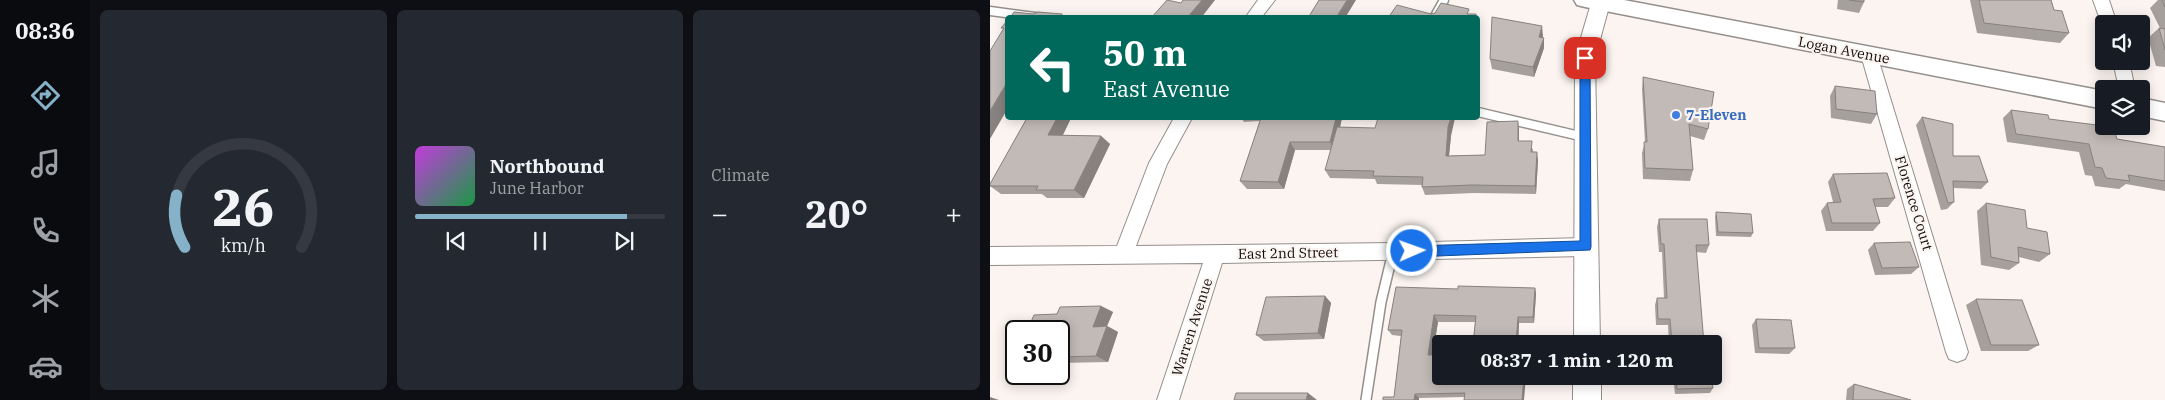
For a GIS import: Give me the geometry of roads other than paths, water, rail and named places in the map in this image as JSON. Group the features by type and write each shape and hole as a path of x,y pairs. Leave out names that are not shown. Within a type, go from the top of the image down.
{"main road":[{"name":"Logan Avenue","path":"1595,1 2095,98"},
{"path":"2150,109 2165,112"}],"street":[{"path":"1254,15 1267,0"},
{"path":"2101,0 2106,15"},
{"path":"1587,335 1585,58 1595,1"},
{"name":"Florence Court","path":"1869,55 1957,352"},
{"path":"1122,255 1158,162 1182,120"},
{"name":"East 2nd Street","path":"990,256 1215,255 1586,247"},
{"name":"Warren Avenue","path":"1168,400 1215,255"},
{"path":"1587,385 1588,400"}],"lane":[{"path":"1436,15 1444,0"},
{"path":"990,10 1022,15"},
{"path":"1480,112 1586,138"},
{"path":"1366,400 1382,302 1393,252"}],"place":[{"name":"7-Eleven","path":"1676,115"}]}
